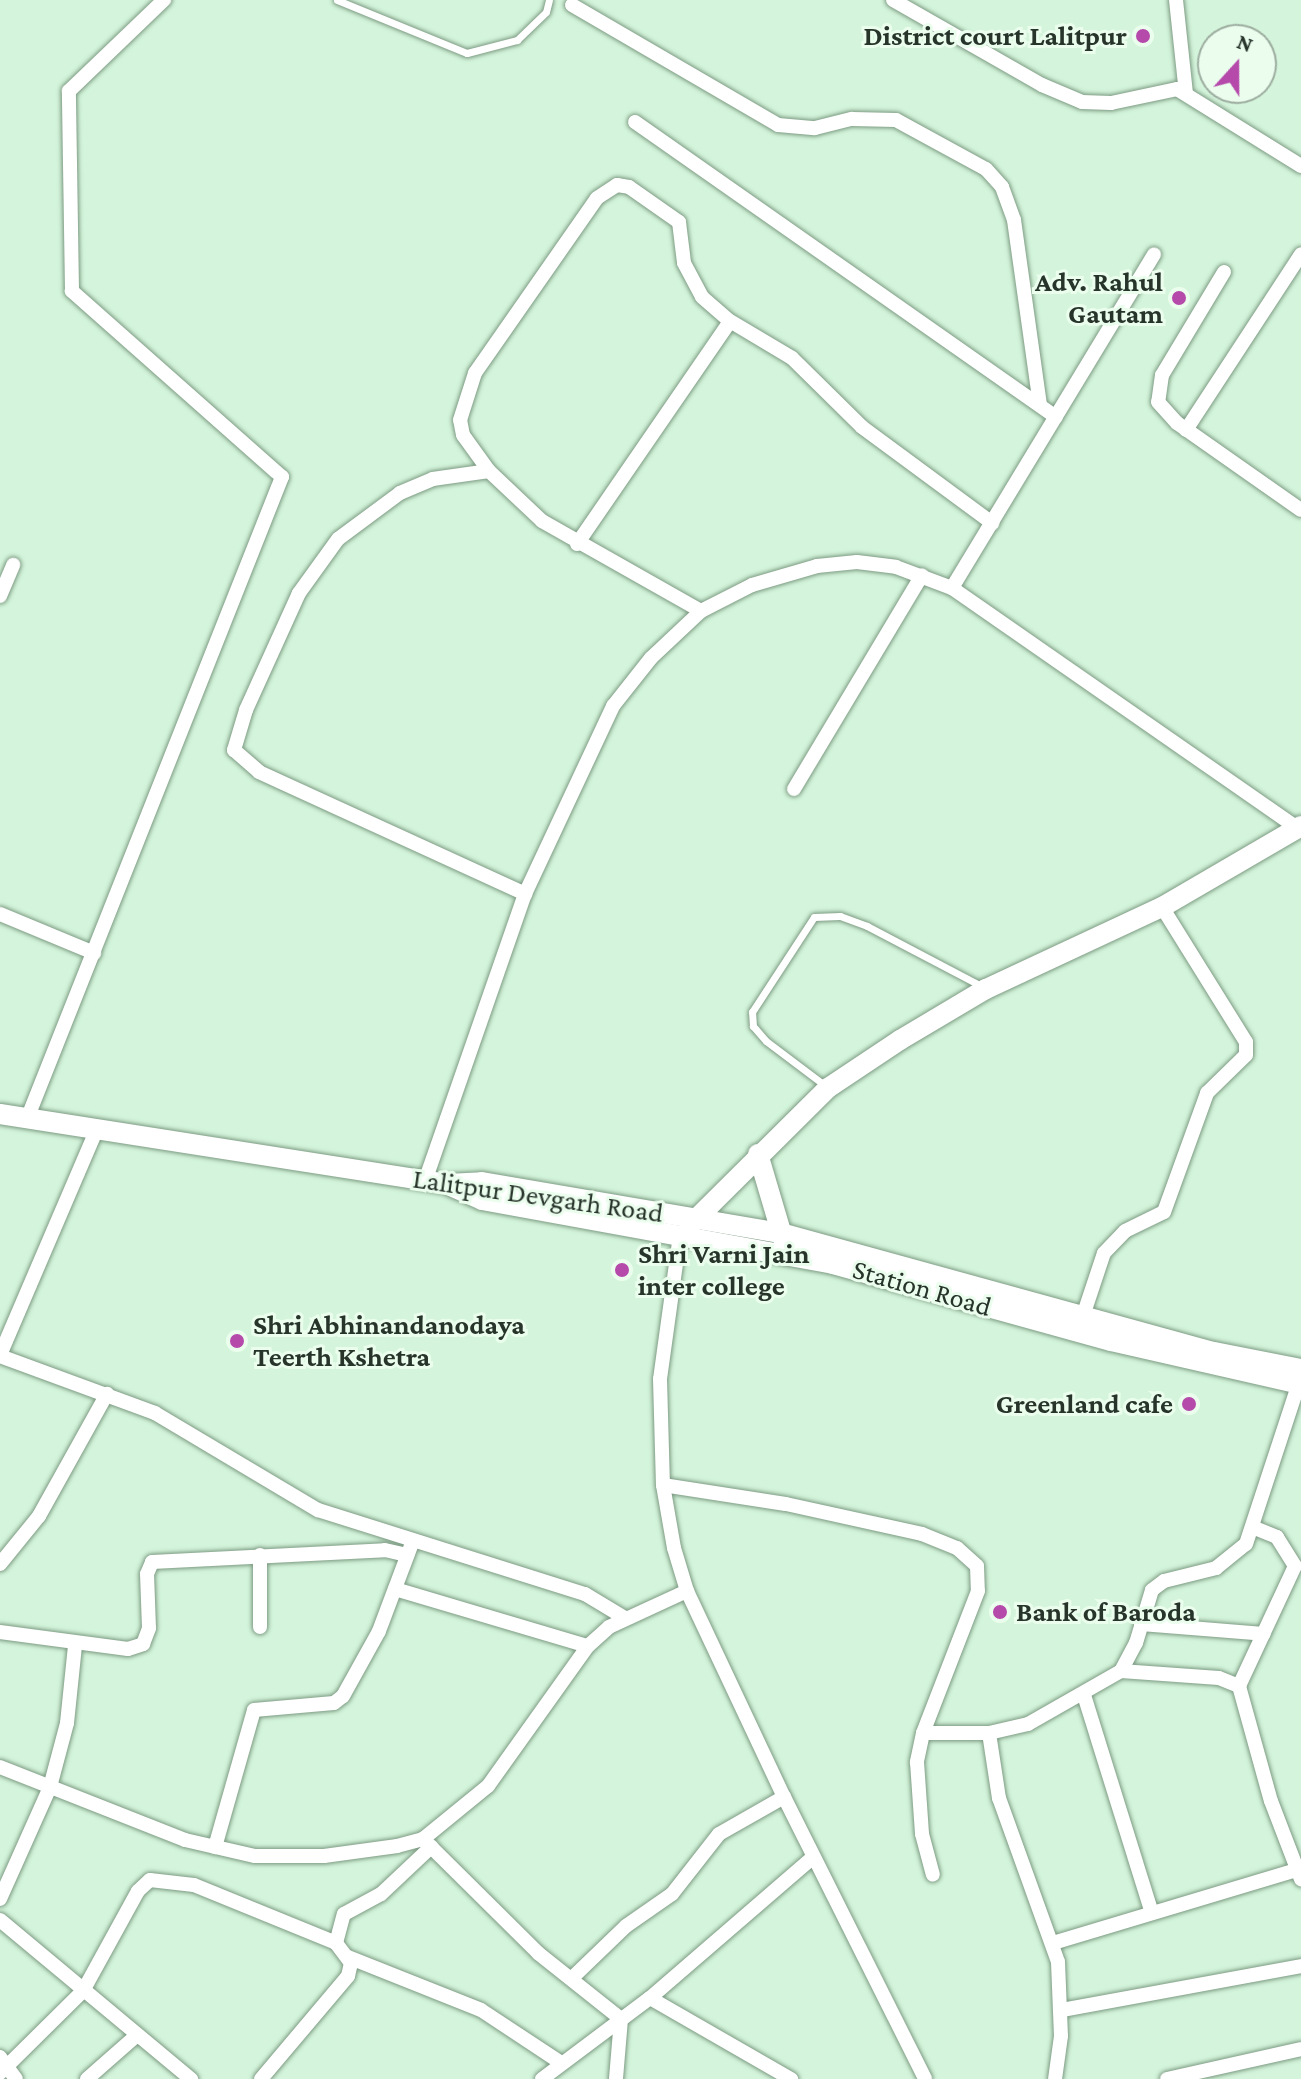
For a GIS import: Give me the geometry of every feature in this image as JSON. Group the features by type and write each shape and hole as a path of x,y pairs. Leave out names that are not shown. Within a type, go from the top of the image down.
{"main road":[{"path":"680,1235 758,1154 828,1088 986,989 1162,907 1299,827"},
{"name":"Lalitpur Devgarh Road","path":"0,1114 425,1181 447,1184 482,1182 697,1218 784,1243 1083,1316 1300,1379"},
{"path":"758,1154 784,1243"},
{"name":"Station Road","path":"447,1184 482,1200 680,1235 784,1243 1111,1341 1300,1379"}],"street":[{"path":"27,1119 282,477 72,291 69,91 164,0"},
{"path":"893,0 1042,85 1082,102 1111,103 1166,89 1186,93 1301,166"},
{"path":"1176,0 1186,93"},
{"path":"572,5 763,119 798,128 852,119 896,120 986,169 1002,187 1014,220 1040,405"},
{"path":"635,122 1056,417"},
{"path":"701,611 577,544 542,521 489,471 463,435 460,420 467,389 606,190 629,187 672,214 683,232 691,281 730,321 792,358 862,427 992,523"},
{"path":"952,588 1154,254"},
{"path":"1186,430 1301,254"},
{"path":"1224,272 1156,390 1167,415 1301,510"},
{"path":"577,544 730,321"},
{"path":"489,471 433,479 400,493 338,539 299,593 246,710 234,750 259,772 525,894"},
{"path":"425,1181 525,894 613,706 651,658 701,611 752,585 817,566 857,562 922,575 952,588 1299,827"},
{"path":"0,596 13,565"},
{"path":"794,789 922,575"},
{"path":"1083,1316 1104,1253 1125,1231 1164,1212 1207,1093 1246,1055 1246,1042 1162,907"},
{"path":"0,914 94,953"},
{"path":"97,1129 0,1356 107,1394 190,1431 318,1510 410,1548 585,1594 625,1618"},
{"path":"680,1235 663,1333 663,1485 687,1591 812,1858 925,2079"},
{"path":"923,1733 989,1733 1052,1715 1121,1671 1152,1590 1164,1581 1216,1568 1239,1551 1255,1528 1300,1379"},
{"path":"0,1564 39,1516 107,1394"},
{"path":"663,1485 786,1504 922,1534 957,1548 977,1566 978,1591 923,1733 917,1792 933,1875"},
{"path":"1053,1943 1152,1913 1299,1875 1271,1801 1239,1686 1295,1566 1277,1537 1255,1528"},
{"path":"0,1632 75,1646 128,1649 143,1644 149,1628 147,1574 152,1562 410,1548"},
{"path":"215,1847 254,1710 334,1703 343,1696 379,1631 410,1548"},
{"path":"260,1555 260,1627"},
{"path":"395,1589 588,1646"},
{"path":"336,1943 344,1914 381,1894 427,1843 488,1786 588,1646 625,1618 687,1591"},
{"path":"1141,1624 1264,1634"},
{"path":"0,1899 50,1787 67,1723 75,1646"},
{"path":"1121,1671 1219,1678 1239,1686"},
{"path":"1084,1695 1152,1913"},
{"path":"989,1733 999,1798 1053,1943 1062,2010 1055,2079"},
{"path":"0,1767 215,1847 255,1856 324,1856 427,1843"},
{"path":"571,1979 626,1926 672,1894 719,1834 784,1797"},
{"path":"427,1843 571,1979 621,2019"},
{"path":"542,2079 560,2062 650,1998 812,1858"},
{"path":"6,2069 83,1991 138,1891 158,1877 194,1885 336,1943 348,1957 481,2010 560,2062"},
{"path":"0,1920 191,2079"},
{"path":"261,2079 348,1976 348,1957"},
{"path":"1062,2010 1301,1966"},
{"path":"650,1998 791,2079"},
{"path":"616,2079 621,2019"},
{"path":"87,2079 137,2035"},
{"path":"1167,2079 1301,2049"}],"lane":[{"path":"337,0 467,53 517,40 546,12 549,0"},
{"path":"828,1088 766,1041 753,1026 752,1012 814,917 840,916 867,926 986,989"}],"place":[{"name":"District court Lalitpur","path":"1143,36"},
{"name":"Adv. Rahul Gautam","path":"1179,298"},
{"name":"Shri Varni Jain inter college","path":"622,1270"},
{"name":"Shri Abhinandanodaya Teerth Kshetra","path":"237,1341"},
{"name":"Greenland cafe","path":"1189,1404"},
{"name":"Bank of Baroda","path":"1000,1612"}]}
